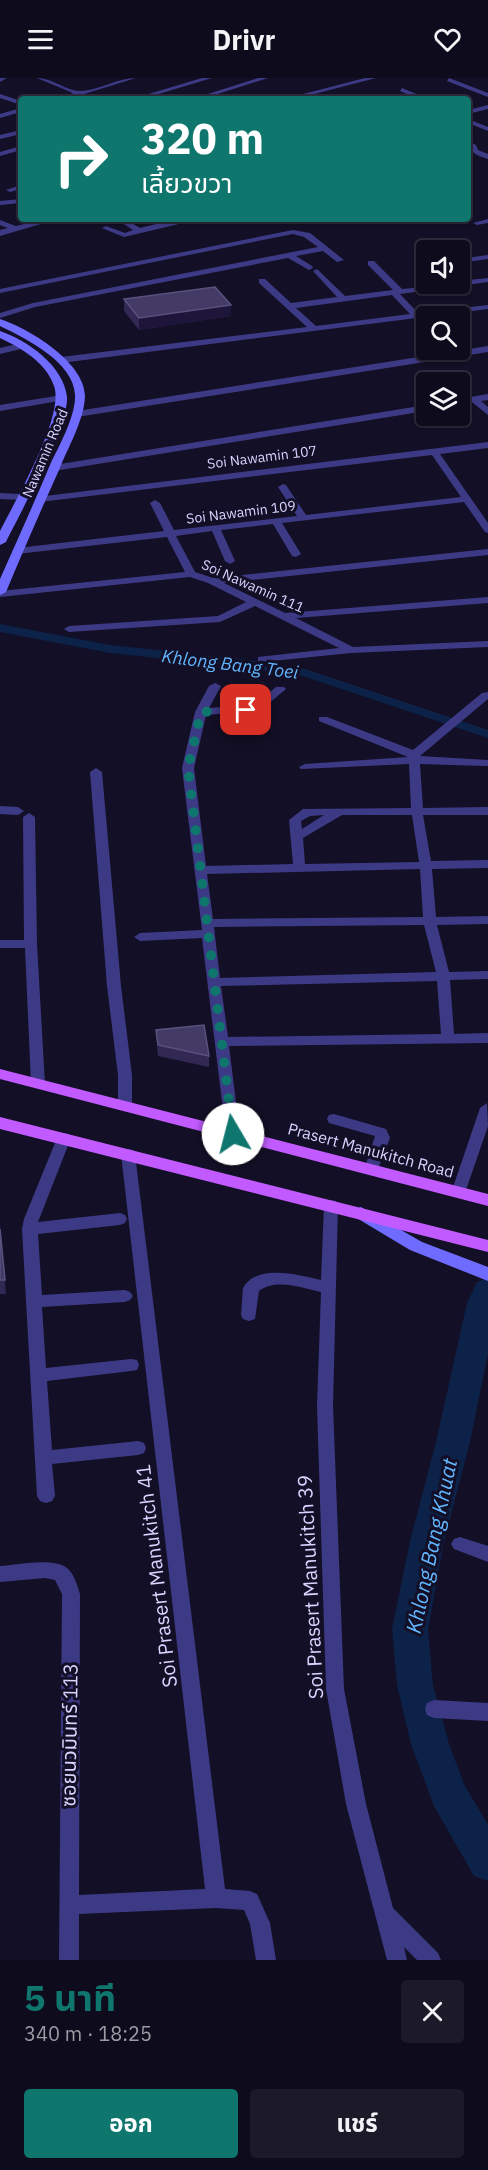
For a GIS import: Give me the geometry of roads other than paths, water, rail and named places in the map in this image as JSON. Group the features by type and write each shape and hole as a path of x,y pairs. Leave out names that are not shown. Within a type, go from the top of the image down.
{"main road":[{"name":"Nawamin Road","path":"0,322 38,341 61,360 78,387 77,414 0,593"},
{"name":"Nawamin Road","path":"0,334 22,346 49,369 62,398 57,419 0,542"},
{"name":"Prasert Manukitch Road","path":"0,1074 483,1199"},
{"path":"0,1123 488,1246"},
{"path":"361,1213 387,1231 488,1274"}],"street":[{"path":"40,78 86,96"},
{"path":"109,78 119,82"},
{"path":"73,96 133,78"},
{"path":"167,78 186,85"},
{"path":"146,96 209,78"},
{"path":"208,96 265,78"},
{"path":"349,78 359,81"},
{"path":"299,96 373,78"},
{"path":"449,80 488,95"},
{"path":"402,90 415,95"},
{"path":"0,96 18,102"},
{"path":"471,111 488,107"},
{"path":"0,116 18,111"},
{"path":"471,122 488,129"},
{"path":"0,137 18,133"},
{"path":"471,144 474,146 474,150 488,157"},
{"path":"0,154 18,149"},
{"path":"10,190 18,188"},
{"path":"0,202 18,201"},
{"path":"477,223 488,220"},
{"path":"0,222 15,229"},
{"path":"0,233 42,222"},
{"path":"125,222 139,231"},
{"path":"158,222 162,225"},
{"path":"106,228 120,234 179,222"},
{"path":"0,291 301,232 307,234 340,260"},
{"path":"0,316 33,306 325,248"},
{"path":"290,255 313,270 343,299"},
{"path":"470,259 488,257"},
{"path":"257,261 271,271"},
{"path":"371,263 416,316"},
{"path":"223,268 233,275"},
{"path":"188,275 201,283"},
{"path":"470,282 488,280"},
{"path":"262,281 314,329"},
{"path":"152,282 164,289"},
{"path":"118,289 131,298"},
{"path":"289,306 416,289"},
{"path":"82,296 97,306"},
{"path":"470,309 488,307"},
{"path":"61,360 416,316"},
{"path":"0,351 22,346"},
{"path":"77,414 488,349"},
{"path":"470,400 488,397"},
{"path":"0,408 62,398"},
{"path":"474,399 488,412"},
{"path":"54,468 416,414"},
{"name":"Soi Nawamin 107","path":"40,499 488,445"},
{"path":"434,451 487,526"},
{"path":"284,487 303,518"},
{"path":"0,496 21,497"},
{"name":"Soi Nawamin 109","path":"17,551 467,499"},
{"path":"155,503 191,574"},
{"path":"276,521 296,554"},
{"path":"215,528 230,561"},
{"path":"212,581 488,552"},
{"name":"Soi Nawamin 111","path":"0,593 191,574 212,581 351,650 488,644"},
{"path":"285,616 488,600"},
{"path":"69,629 220,619 255,602"},
{"path":"262,659 351,650"},
{"path":"215,686 201,712 188,768 233,1134"},
{"path":"201,712 257,708 280,689"},
{"path":"448,1038 443,975 430,921 426,866 417,812 414,757 487,694"},
{"path":"323,719 414,757"},
{"path":"305,766 414,757 485,763"},
{"path":"96,772 114,986 125,1075 125,1106"},
{"path":"0,810 23,814 38,1084"},
{"path":"299,868 295,820 307,812 488,811"},
{"path":"297,837 339,812"},
{"path":"202,870 488,864"},
{"path":"140,937 208,928 488,920"},
{"path":"0,944 31,944"},
{"path":"214,982 488,975"},
{"path":"220,1042 488,1038"},
{"path":"458,1193 487,1108"},
{"path":"334,1119 381,1133 383,1138 370,1170"},
{"path":"46,1496 30,1229 31,1219 64,1138"},
{"name":"Soi Prasert Manukitch 41","path":"128,1154 216,1898"},
{"name":"Soi Prasert Manukitch 39","path":"331,1205 327,1287 326,1487 335,1689 356,1804 397,1960"},
{"path":"30,1229 120,1220"},
{"path":"249,1315 251,1288 258,1281 275,1279 327,1287"},
{"path":"34,1301 125,1296"},
{"path":"39,1375 130,1365"},
{"path":"43,1458 138,1448"},
{"path":"460,1544 488,1554"},
{"name":"ซอยนวมินทร์ 113","path":"0,1574 45,1570 60,1572 67,1581 71,1594 69,1960"},
{"path":"434,1709 488,1712"},
{"path":"68,1905 216,1898 250,1901 258,1917 266,1960"},
{"path":"387,1915 431,1960"}],"waterway":[{"name":"Khlong Bang Toei","path":"0,628 110,649 242,663 305,673 488,734"},
{"name":"Khlong Bang Khuat","path":"488,1290 483,1303 453,1442 427,1541 410,1629 415,1685 430,1744 448,1793 488,1862"}]}
